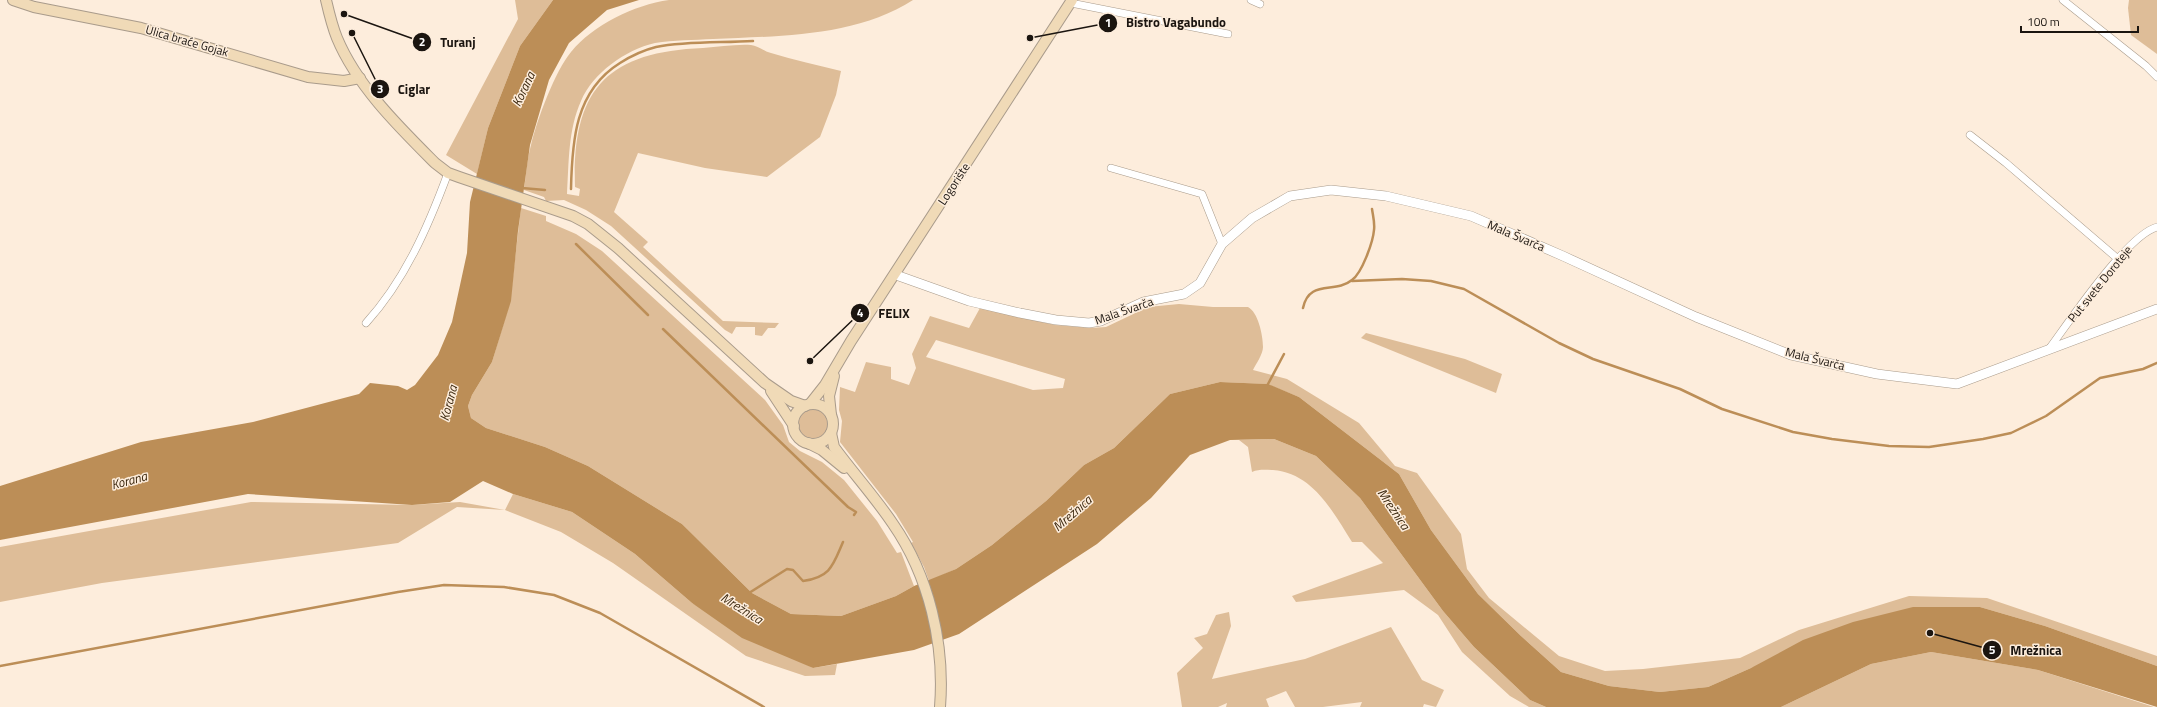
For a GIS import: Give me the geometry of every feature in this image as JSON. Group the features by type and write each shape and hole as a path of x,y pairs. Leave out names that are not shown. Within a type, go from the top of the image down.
{"main road":[{"name":"Ulica braće Gojak","path":"13,0 34,7 141,28 192,41 288,73 332,81 353,81 360,78"},
{"path":"326,0 337,38 360,78 367,89 418,146 448,173 580,219 600,232 765,383 791,401 807,405 822,406 831,415 833,427 831,433 823,441 818,443 807,442"},
{"name":"Logorište","path":"807,405 836,368 851,341 896,275 1071,1"},
{"name":"Logorište","path":"831,415 829,396 836,368"},
{"path":"765,383 794,426 798,436 822,450 857,478"},
{"path":"794,426 796,414 807,405"},
{"path":"831,433 834,447 886,514 905,543 926,591 939,655 941,675 940,707"}],"street":[{"path":"1251,0 1260,4"},
{"path":"2063,0 2146,66 2157,77"},
{"path":"1071,1 1228,34"},
{"path":"1970,135 2006,163 2118,259"},
{"path":"1111,168 1202,194 1222,244"},
{"path":"366,323 385,302 400,278 430,220 448,173"},
{"name":"Mala Švarča","path":"896,275 969,301 1056,320 1089,323 1112,317 1143,302 1184,294 1200,283 1222,244 1252,218 1290,196 1332,190 1386,196 1471,216 1696,317 1798,356 1877,374 1957,384 2157,310"},
{"name":"Put svete Doroteje","path":"2050,349 2093,289 2126,248 2157,227"}],"shaded area":[{"path":"515,0 553,0 520,46 488,128 477,174 446,155 518,19"},
{"path":"669,0 913,0 891,12 842,28 764,37 669,41 644,46 632,51 611,64 593,81 581,101 571,135 567,194 579,196 580,189 575,187 576,153 580,125 589,101 602,83 619,68 642,58 670,51 751,45 780,56 841,71 836,95 820,137 767,177 705,168 638,153 614,212 648,242 643,247 723,321 779,323 775,328 768,328 762,336 755,335 755,327 736,327 732,334 725,330 611,226 586,210 564,200 546,201 544,197 524,190 528,156 547,96 565,60 571,52 591,33 615,18 642,6"},
{"path":"2129,0 2157,0 2157,54 2131,35 2128,8"},
{"path":"521,208 546,216 546,221 576,234 602,251 765,400 783,425 789,442 800,451 822,462 844,480 877,521 897,553 901,552 914,586 896,596 841,616 791,614 752,593 682,524 588,466 545,447 486,428 471,418 468,406 472,395 492,362 510,302"},
{"path":"1179,304 1213,307 1248,307 1252,310 1259,324 1263,347 1261,356 1253,370 1287,379 1359,423 1395,466 1417,473 1461,534 1467,569 1489,598 1559,656 1605,671 1643,669 1740,658 1799,630 1909,596 1987,598 2157,656 2157,666 2045,626 1980,607 1751,668 1708,687 1660,692 1609,686 1561,672 1478,594 1431,530 1399,474 1299,397 1267,384 1220,382 1170,394 1114,448 1084,465 1046,501 992,545 956,569 929,581 924,567 911,543 913,542 896,514 840,442 842,421 839,410 840,387 855,392 866,362 891,367 891,379 909,385 916,368 912,354 930,316 969,328 980,308 1055,325 1091,328 1106,327 1148,307","holes":["936,340 1065,379 1063,388 1033,390 926,357"]},
{"path":"1366,333 1465,359 1502,374 1496,393 1361,338"},
{"path":"813,409 824,413 828,424 824,435 813,439 802,435 798,424 802,413"},
{"path":"1274,439 1316,456 1360,498 1443,611 1474,647 1530,700 1546,707 1529,707 1510,696 1462,652 1438,615 1404,590 1296,602 1292,596 1383,563 1362,542 1352,542 1329,507 1311,486 1300,478 1273,470 1260,470 1252,472 1248,447 1239,440"},
{"path":"513,494 572,512 635,554 692,603 813,668 837,664 835,675 805,676 746,656 613,563 561,532 505,510"},
{"path":"251,502 412,505 460,502 505,510 457,507 398,543 102,583 0,602 0,547"},
{"path":"1229,612 1231,626 1212,679 1305,659 1391,627 1422,680 1444,690 1436,707 1424,704 1423,707 1360,707 1362,702 1323,707 1295,707 1286,691 1266,699 1269,707 1226,707 1227,703 1218,707 1182,707 1177,673 1203,648 1194,638 1207,634 1216,615"},
{"path":"1931,652 2038,670 2154,707 1781,707 1871,664"}],"water":[{"name":"Korana","path":"553,0 639,0 607,10 569,43 549,80 530,145 518,231 511,301 492,362 472,395 468,406 471,418 486,428 545,447 588,466 682,524 752,593 791,614 841,616 896,596 914,586 956,569 992,545 1046,501 1084,465 1114,448 1170,394 1220,382 1268,384 1299,397 1399,474 1431,530 1478,594 1561,672 1609,686 1660,692 1708,687 1751,668 1803,640 1853,622 1913,607 1980,607 2045,626 2157,666 2157,707 2038,670 1931,652 1871,664 1781,707 1546,707 1530,700 1474,647 1443,611 1360,498 1316,456 1274,439 1230,440 1190,455 1151,498 1097,544 959,634 914,650 813,668 742,638 692,603 635,554 572,512 513,494 483,481 450,502 412,505 248,494 0,540 0,486 141,442 253,422 359,394 370,383 398,386 407,390 415,385 438,355 452,322 467,253 470,202 488,128 520,46"}],"waterway":[{"path":"571,189 575,135 579,118 585,103 605,74 629,58 656,47 692,43 753,41"},
{"path":"522,188 545,190"},
{"path":"1303,308 1306,299 1311,293 1323,288 1345,284 1352,280 1360,271 1373,235 1374,225 1372,209"},
{"path":"576,244 648,315"},
{"path":"1352,281 1402,279 1431,281 1464,289 1559,343 1593,359 1680,389 1722,409 1793,432 1832,439 1889,446 1929,447 1983,439 2011,433 2046,416 2100,378 2143,369 2157,363"},
{"path":"663,329 848,507 856,512 854,515"},
{"path":"1268,384 1284,354"},
{"path":"749,593 787,569 793,570 803,581 820,576 830,569 843,542"},
{"path":"0,666 398,592 444,585 504,587 554,595 600,613 764,707"}],"place":[{"name":"Turanj","path":"344,14"},
{"name":"Ciglar","path":"352,33"},
{"name":"Bistro Vagabundo","path":"1030,38"},
{"name":"FELIX","path":"810,361"},
{"name":"Mrežnica","path":"1930,633"}]}
